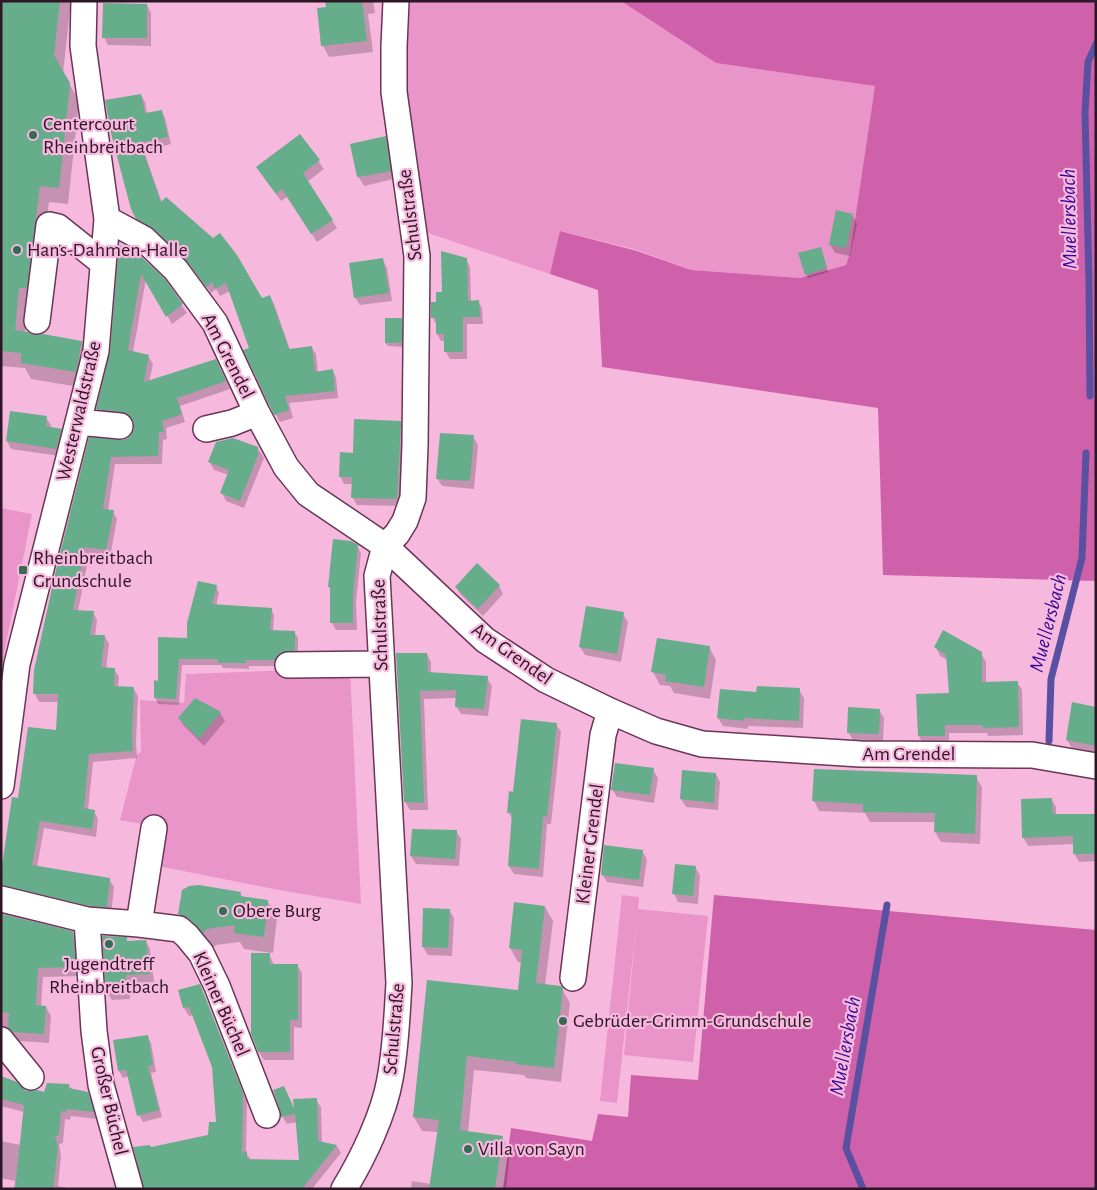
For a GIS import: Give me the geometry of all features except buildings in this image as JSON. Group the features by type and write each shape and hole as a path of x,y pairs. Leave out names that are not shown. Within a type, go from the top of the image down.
{"street":[{"name":"Westerwaldstraße","path":"1,786 17,664 96,351 107,219 83,46 84,1"},
{"name":"Schulstraße","path":"344,1189 380,1116 390,1079 395,1045 399,968 380,664 377,576 385,546 397,534 405,521 413,498 415,444 417,256 394,92 396,1"},
{"name":"Am Grendel","path":"107,219 144,239 176,270 215,323 257,413 286,467 308,494 385,546 485,640 546,680 610,711 656,730 702,744 860,754 1032,755 1096,766"},
{"path":"37,321 49,225 58,227 104,264"},
{"path":"206,429 232,423 257,413"},
{"path":"78,422 120,426"},
{"path":"288,665 380,664"},
{"name":"Kleiner Grendel","path":"573,978 603,735 610,711"},
{"path":"139,924 154,828"},
{"path":"1,899 87,920"},
{"name":"Kleiner Büchel","path":"87,920 179,929 188,936 206,961 267,1115"},
{"name":"Großer Büchel","path":"87,920 94,1031 101,1085 130,1189"},
{"path":"1,1040 31,1076"}],"shaded area":[{"path":"410,1 621,1 716,63 875,86 850,253 846,265 800,278 691,270 637,250 561,231 550,274 422,231 405,98"},
{"path":"621,1 1096,1 1096,581 883,575 878,408 602,367 598,290 550,274 560,231 637,251 691,270 800,278 846,265 850,253 875,86 716,63"},
{"path":"1,508 32,514 1,669"},
{"path":"350,668 361,904 158,866 165,828 120,820 137,754 141,752 140,700 184,703 186,674"},
{"path":"622,895 639,897 638,909 708,916 693,1062 624,1055 637,917 617,1103 600,1101"},
{"path":"714,895 1096,930 1096,1189 503,1189 511,1128 592,1141 598,1114 628,1117 631,1075 698,1080"}],"waterway":[{"name":"Muellersbach","path":"1090,396 1085,112 1088,62 1096,44"},
{"name":"Muellersbach","path":"1049,741 1051,679 1082,558 1086,453"},
{"name":"Muellersbach","path":"863,1189 846,1148 887,905"}],"place":[{"name":"Centercourt Rheinbreitbach","path":"33,135"},
{"name":"Hans-Dahmen-Halle","path":"17,250"},
{"name":"Rheinbreitbach Grundschule","path":"23,570"},
{"name":"Obere Burg","path":"223,911"},
{"name":"Jugendtreff Rheinbreitbach","path":"109,944"},
{"name":"Gebrüder-Grimm-Grundschule","path":"563,1021"},
{"name":"Villa von Sayn","path":"468,1149"}]}
